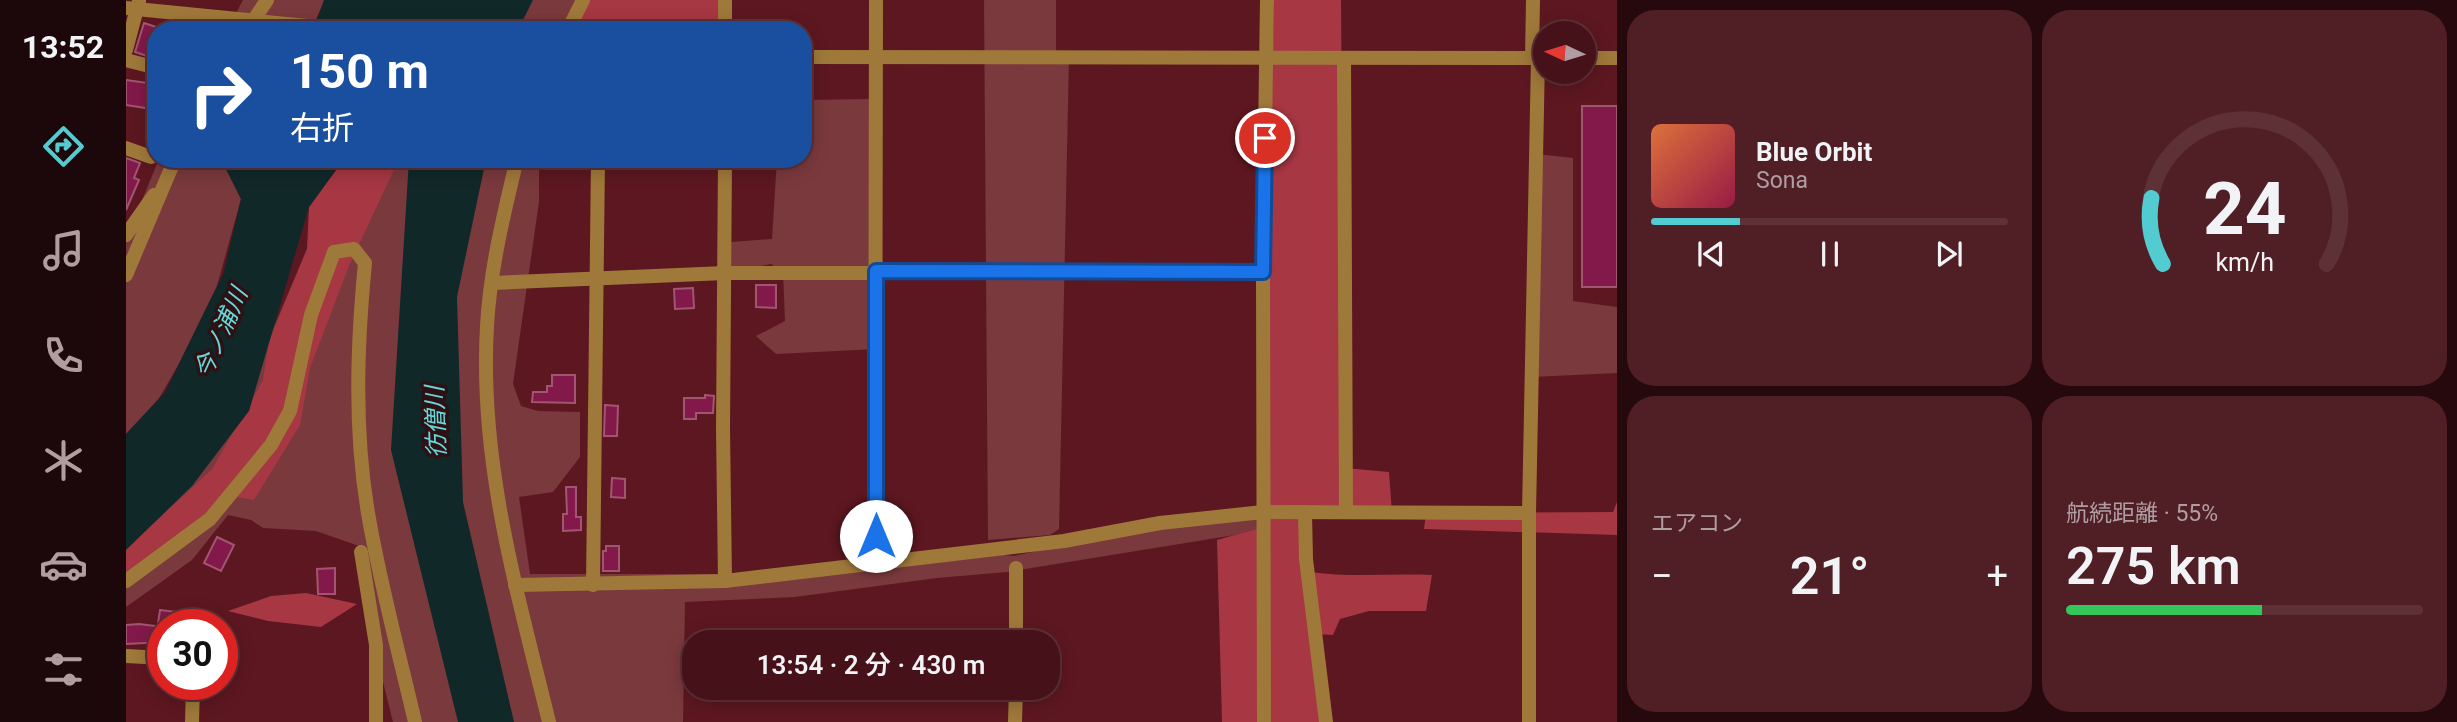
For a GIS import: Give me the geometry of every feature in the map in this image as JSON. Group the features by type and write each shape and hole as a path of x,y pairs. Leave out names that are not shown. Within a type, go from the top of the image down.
{"street":[{"path":"253,21 267,0"},
{"path":"572,21 583,0"},
{"path":"725,0 725,21"},
{"path":"875,563 876,0"},
{"path":"1264,722 1263,272 1267,0"},
{"path":"1532,0 1535,21"},
{"path":"126,50 135,6 226,21"},
{"path":"812,57 1533,58"},
{"path":"1344,58 1346,512"},
{"path":"1596,58 1617,58"},
{"path":"126,60 147,65"},
{"path":"1529,722 1529,513 1538,84"},
{"path":"126,148 147,156"},
{"path":"126,235 149,203 169,168"},
{"path":"126,275 170,168"},
{"path":"515,168 496,253 487,324 488,425 500,523 549,722"},
{"path":"593,585 598,168"},
{"path":"725,168 723,428 726,581"},
{"path":"126,581 210,519 271,445 290,411 311,315 334,253 354,249 365,263 358,383 368,511 415,722"},
{"path":"493,283 725,273 1263,272"},
{"path":"515,586 726,581 1064,541 1160,523 1263,512 1529,513"},
{"path":"1305,512 1306,559 1326,722"},
{"path":"361,552 376,645 376,722"},
{"path":"1016,568 1016,630"},
{"path":"126,656 147,657"},
{"path":"192,722 193,700"},
{"path":"1016,700 1016,722"}],"shaded area":[{"path":"243,0 325,0 315,21 232,21"},
{"path":"530,0 589,0 580,21 521,21"},
{"path":"585,0 724,0 725,21 574,21"},
{"path":"984,0 1056,0 1056,51 1069,57 1059,529 1050,535 988,540"},
{"path":"1274,0 1341,0 1345,468 1389,472 1392,513 1305,512 1311,572 1341,575 1432,575 1426,611 1369,611 1340,619 1333,635 1316,634 1324,722 1222,722 1217,540 1263,527"},
{"path":"870,99 876,349 776,354 756,336 785,321 783,272 771,264 725,273 731,242 772,239 776,168 812,168 812,100"},
{"path":"1536,154 1573,158 1573,301 1617,307 1617,373 1532,377"},
{"path":"155,168 227,168 241,199 217,286 179,364 158,400 126,434 126,239"},
{"path":"337,168 395,168 349,266 310,368 300,425 254,500 229,496 126,581 126,549 212,469 263,380 269,341 307,249 309,207"},
{"path":"350,168 425,168 478,195 484,168 539,168 539,202 513,384 521,406 538,411 580,412 580,457 553,492 519,497 530,574 790,574 976,552 1014,556 1178,521 1263,512 1263,527 1235,535 1007,572 937,578 795,597 685,602 685,630 682,630 683,722 556,722 550,703 551,722 393,722 383,682 362,547 316,531 263,528 251,520 228,515 192,560 126,607 126,449 224,444 307,249"},
{"path":"1617,502 1617,535 1424,529 1426,513 1613,512"},
{"path":"306,593 357,604 321,627 268,621 238,614 238,609 234,609 271,596"}],"water":[{"path":"324,0 533,0 522,21 316,21"},
{"name":"今ノ浦川","path":"337,168 309,207 249,411 192,486 126,550 126,434 165,392 223,274 241,199 226,169"},
{"name":"彷僧川","path":"408,168 484,168 457,297 463,502 514,722 458,722 391,450"}],"building":[{"path":"144,23 147,24 147,56 135,52"},
{"path":"126,80 147,83 147,108 126,105"},
{"path":"1582,106 1617,106 1617,287 1582,287"},
{"path":"126,158 140,163 134,178 139,180 126,210"},
{"path":"756,285 776,285 776,308 756,307"},
{"path":"693,288 694,308 675,309 674,289"},
{"path":"552,375 575,375 575,403 532,402 533,392 547,392 547,386 552,386"},
{"path":"705,395 714,396 713,413 696,413 696,419 684,419 684,398 705,398"},
{"path":"605,405 618,406 617,436 604,436"},
{"path":"612,478 625,479 625,498 611,497"},
{"path":"566,487 576,487 576,517 581,517 581,530 563,531 563,514 567,514"},
{"path":"217,537 234,545 221,571 204,563"},
{"path":"606,546 619,546 619,571 603,571 603,551 606,551"},
{"path":"335,568 335,594 318,594 317,569"},
{"path":"126,625 147,625 147,643 126,644"}],"route":[{"path":"876,536 876,271 1263,272 1265,138"}]}
